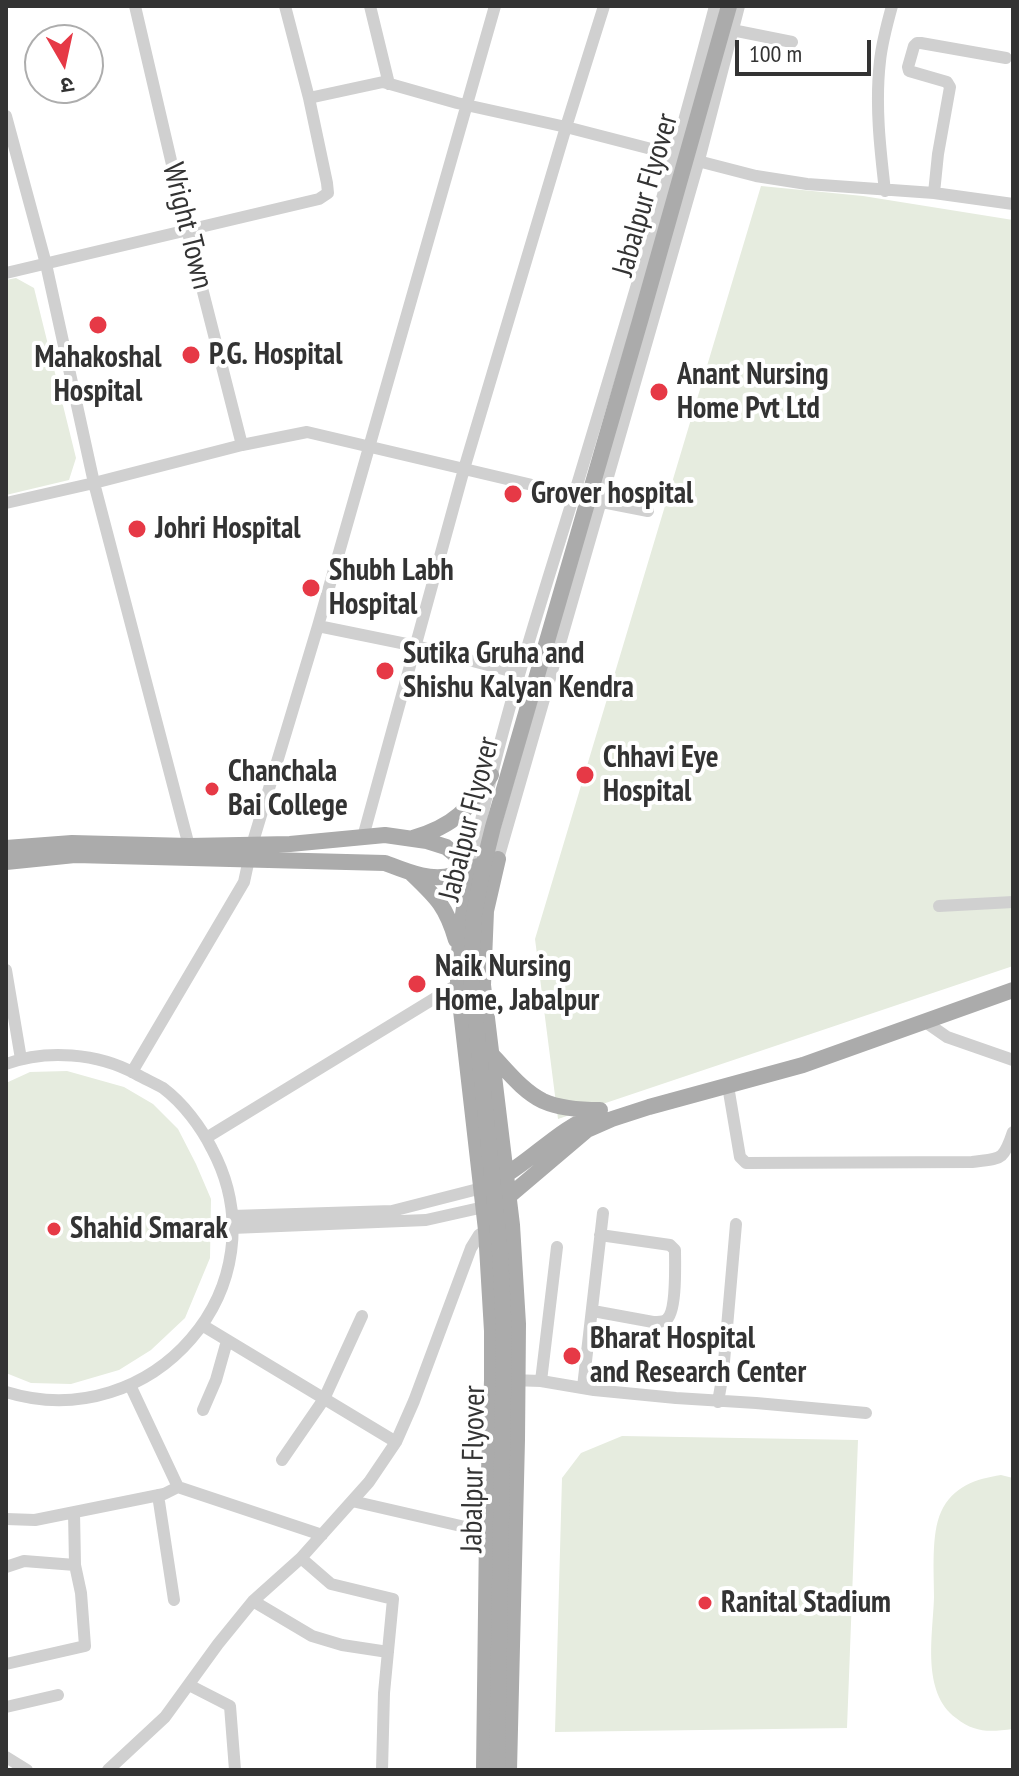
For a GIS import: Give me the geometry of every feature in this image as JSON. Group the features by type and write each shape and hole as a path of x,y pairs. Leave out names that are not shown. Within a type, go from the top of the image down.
{"main road":[{"name":"Jabalpur Flyover","path":"497,1770 504,1334 500,1252 471,976 474,914 493,827 729,6"},
{"path":"412,838 436,831 456,818 469,807 491,775"},
{"path":"251,852 290,844 385,835 412,838 446,847 471,869 489,895"},
{"path":"6,848 72,843 189,851"},
{"path":"6,862 75,855 251,852 385,863 411,873 438,878 498,859"},
{"path":"498,859 483,939 483,985 516,1282 518,1379 509,1770"},
{"path":"471,869 458,949 458,984 484,1207 492,1331 484,1770"},
{"path":"411,873 439,900 449,917 458,949"},
{"path":"482,1188 591,1117 674,1091 783,1063 1013,979"},
{"path":"484,1207 508,1197 587,1130 612,1119 803,1065 1013,990"},
{"path":"490,1053 543,1101 576,1110 611,1110"},
{"path":"485,1734 509,1735"}],"street":[{"name":"Wright Town","path":"135,6 242,445"},
{"path":"6,273 319,199 328,193 309,98 285,6"},
{"path":"370,6 389,84"},
{"path":"132,1072 244,882 495,6"},
{"path":"363,837 464,469 604,6"},
{"path":"471,869 491,775 518,673 675,154 715,6"},
{"path":"498,859 699,160 739,6"},
{"path":"885,191 878,94 880,60 892,6"},
{"path":"732,30 792,42"},
{"path":"934,193 950,87 947,82 909,71 914,46 921,43 1006,58"},
{"path":"309,98 383,82 756,176 807,184 934,193 1013,204"},
{"path":"6,116 46,264 94,483 189,851"},
{"path":"6,503 307,432 574,494 601,503 648,511"},
{"path":"318,626 416,646 518,673"},
{"path":"939,906 1013,902"},
{"path":"6,970 21,1059"},
{"path":"206,1138 458,984"},
{"path":"924,1021 947,1037 1013,1060"},
{"path":"6,1064 21,1059 71,1055 120,1065 164,1089 200,1125 223,1169 232,1222 230,1263 215,1305 190,1342 157,1372 117,1392 73,1401 28,1399 6,1392"},
{"path":"728,1086 740,1157 746,1163 972,1162 1001,1158 1013,1132"},
{"path":"232,1222 392,1211 482,1188"},
{"path":"232,1222 426,1220 484,1207"},
{"path":"583,1387 603,1213"},
{"path":"718,1402 736,1224"},
{"path":"108,1770 165,1717 253,1601 301,1558 369,1482 396,1442 414,1401 471,1248 486,1230 512,1225"},
{"path":"593,1311 661,1322 670,1315 673,1305 675,1250 670,1245 600,1235"},
{"path":"541,1381 557,1247"},
{"path":"282,1460 324,1399 362,1316"},
{"path":"202,1325 396,1442"},
{"path":"203,1410 216,1380 227,1341"},
{"path":"492,1380 541,1381 594,1390 866,1413"},
{"path":"130,1385 178,1487"},
{"path":"6,1519 35,1520 158,1495 178,1487 322,1535"},
{"path":"158,1495 174,1600"},
{"path":"352,1501 487,1532"},
{"path":"6,1664 85,1646 81,1593 75,1565 74,1512"},
{"path":"301,1558 331,1584 393,1599 382,1770"},
{"path":"6,1567 24,1561 75,1565"},
{"path":"253,1601 312,1636 342,1645 388,1652"},
{"path":"189,1685 230,1706 235,1770"},
{"path":"6,1707 58,1695"},
{"path":"6,1757 27,1770"}],"shaded area":[{"path":"761,186 863,196 1013,220 1013,966 558,1119 535,939"},
{"path":"16,278 34,288 76,458 69,480 6,495 6,280"},
{"path":"67,1071 124,1087 153,1104 178,1129 211,1199 210,1258 185,1318 151,1350 119,1370 71,1384 31,1383 6,1373 6,1083 30,1072"},
{"name":"Ranital Stadium","path":"622,1436 858,1440 847,1728 555,1732 562,1478 581,1453"},
{"path":"1001,1475 1013,1478 1013,1729 989,1731 976,1729 956,1718 945,1707 933,1678 934,1553 938,1521 952,1496 974,1482"}],"place":[{"name":"Mahakoshal Hospital","path":"98,325"},
{"name":"P.G. Hospital","path":"191,355"},
{"name":"Anant Nursing Home Pvt Ltd","path":"659,392"},
{"name":"Grover hospital","path":"513,494"},
{"name":"Johri Hospital","path":"137,529"},
{"name":"Shubh Labh Hospital","path":"311,588"},
{"name":"Sutika Gruha and Shishu Kalyan Kendra","path":"385,671"},
{"name":"Chhavi Eye Hospital","path":"585,775"},
{"name":"Chanchala Bai College","path":"212,789"},
{"name":"Naik Nursing Home, Jabalpur","path":"417,984"},
{"name":"Shahid Smarak","path":"54,1229"},
{"name":"Bharat Hospital and Research Center","path":"572,1356"},
{"name":"Ranital Stadium","path":"705,1603"}]}
